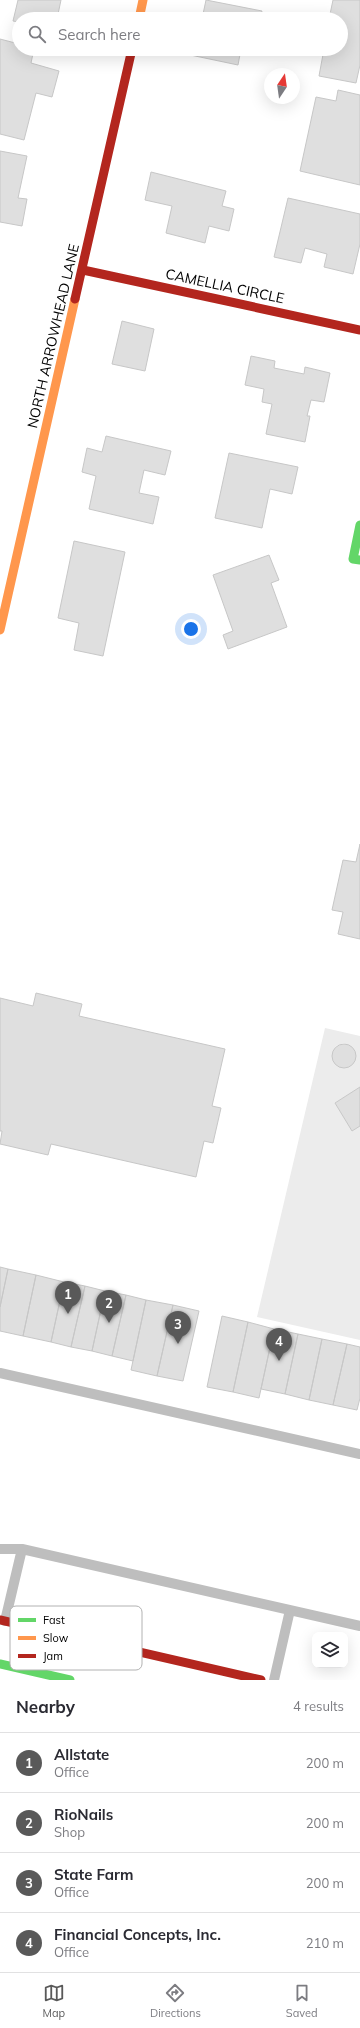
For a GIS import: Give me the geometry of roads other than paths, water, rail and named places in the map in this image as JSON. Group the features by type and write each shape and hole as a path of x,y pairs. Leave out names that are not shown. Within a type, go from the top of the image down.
{"street":[{"path":"140,12 143,0"},
{"name":"NORTH ARROWHEAD LANE","path":"0,630 130,56"},
{"name":"CAMELLIA CIRCLE","path":"83,270 360,330"},
{"path":"356,559 360,525"},
{"path":"142,1653 261,1680"},
{"path":"0,1664 10,1666"},
{"path":"26,1670 70,1680"}],"lane":[{"path":"0,1373 360,1454"},
{"path":"0,1549 22,1549 360,1626"},
{"path":"3,1621 22,1549"},
{"path":"274,1680 290,1610"}],"place":[{"name":"Allstate","path":"68,1314"},
{"name":"RioNails","path":"109,1323"},
{"name":"State Farm","path":"178,1344"},
{"name":"Financial Concepts, Inc.","path":"279,1361"}]}
